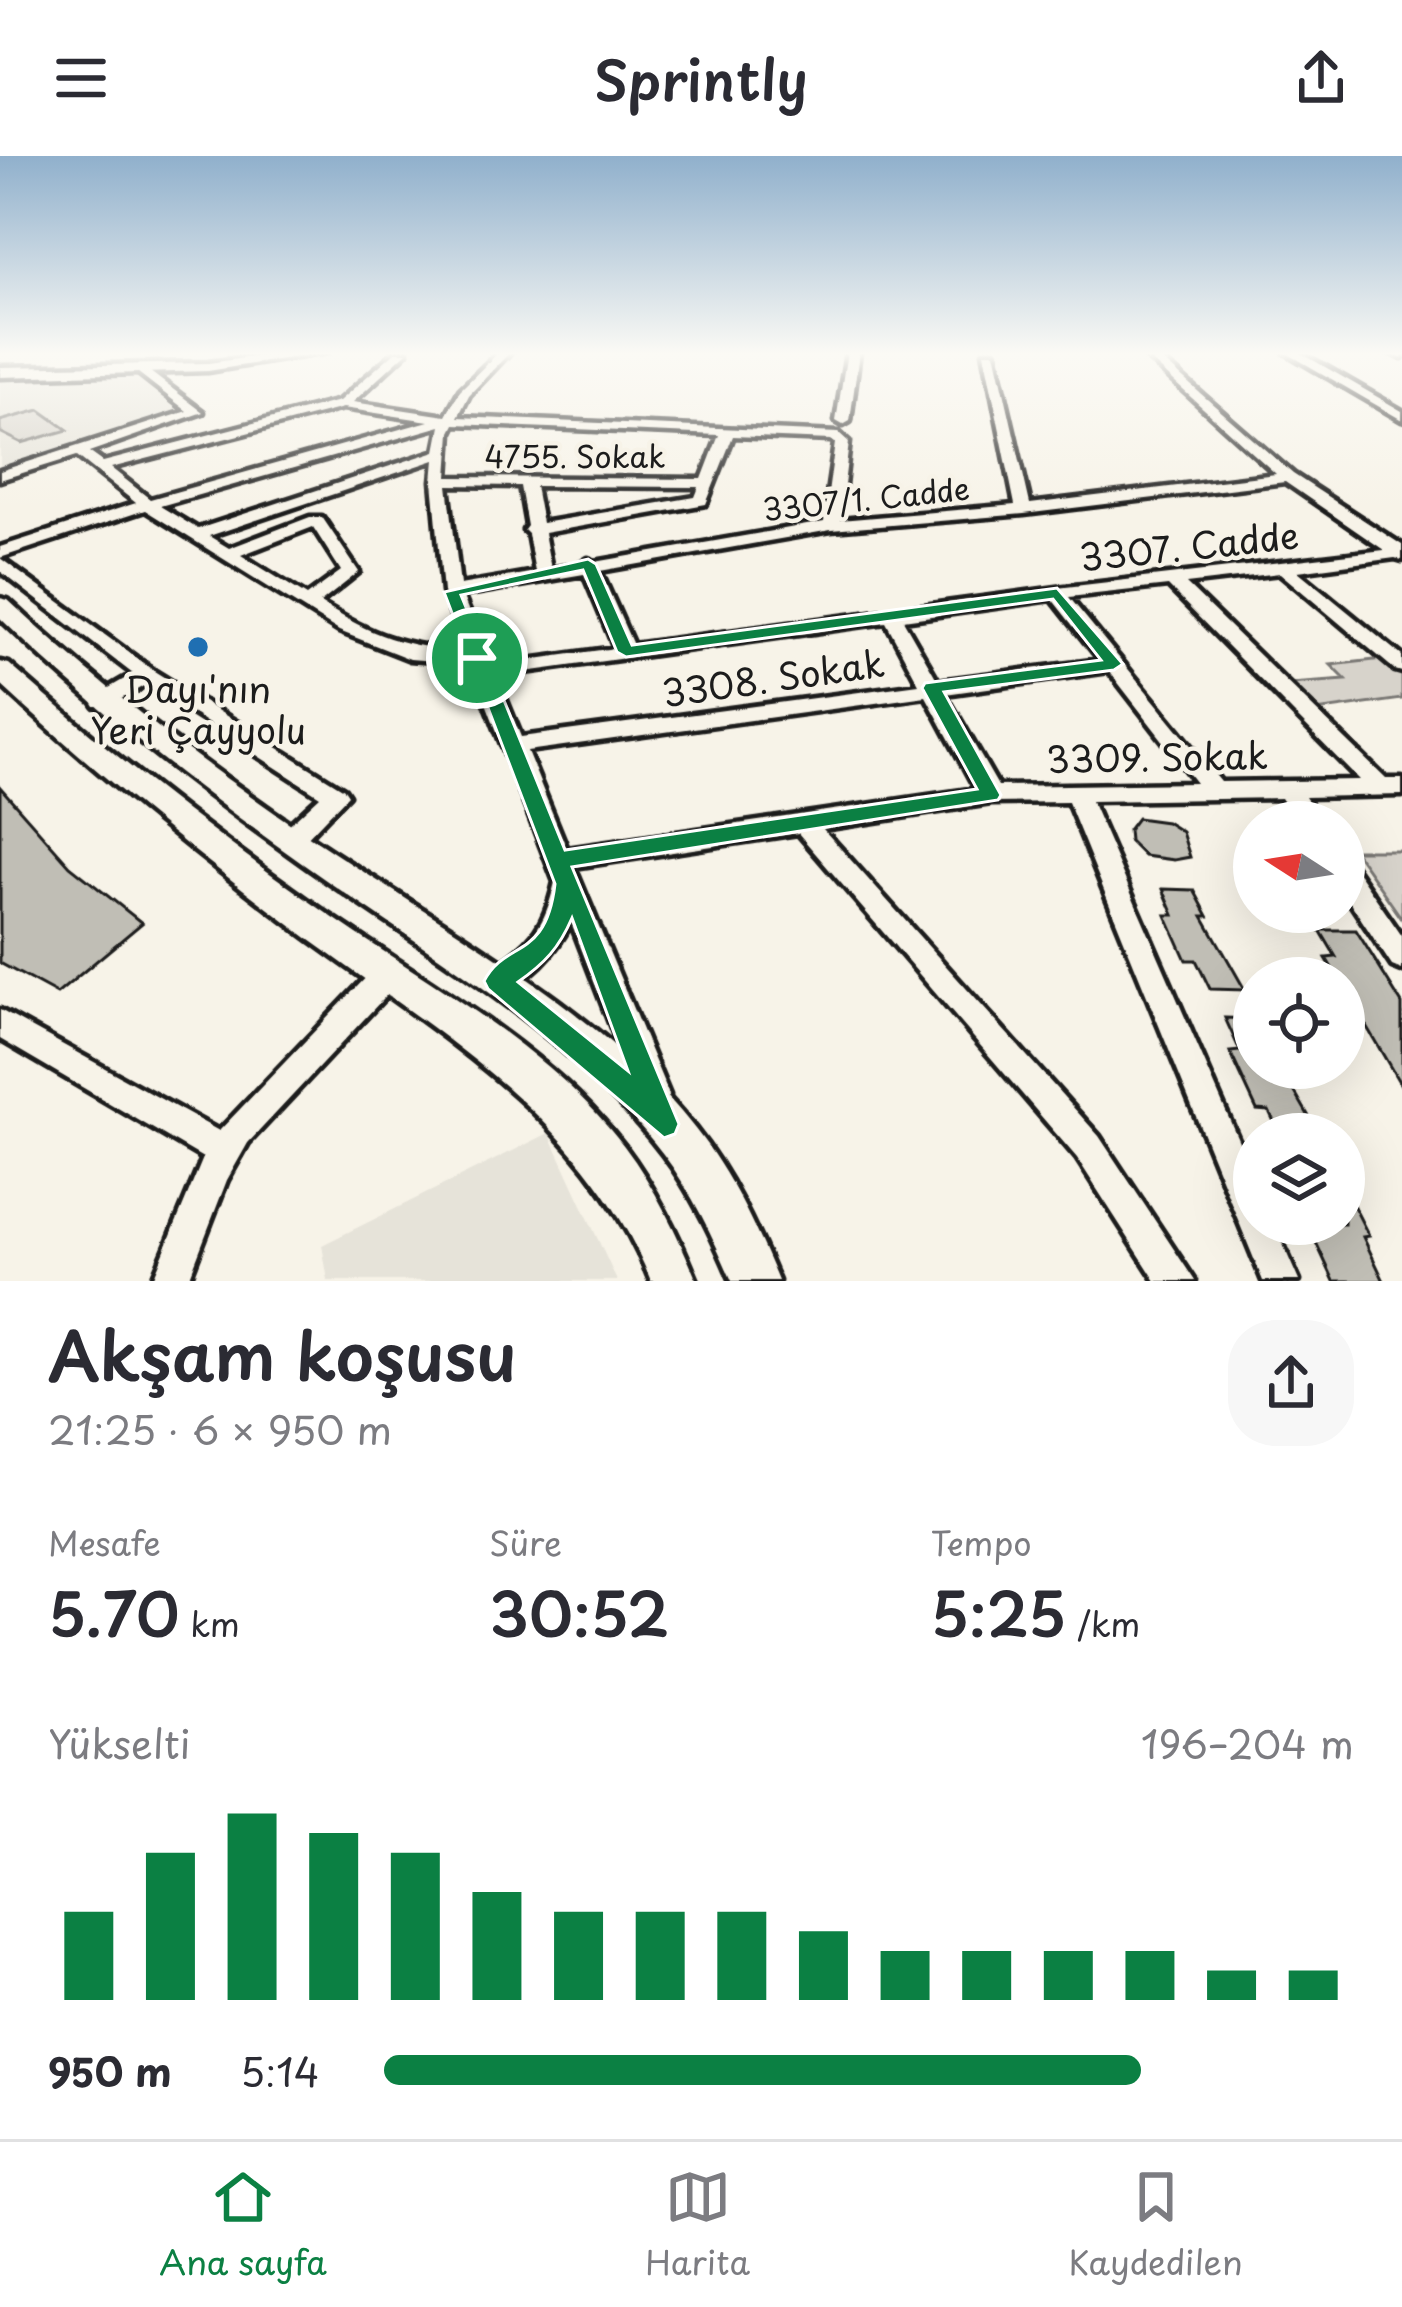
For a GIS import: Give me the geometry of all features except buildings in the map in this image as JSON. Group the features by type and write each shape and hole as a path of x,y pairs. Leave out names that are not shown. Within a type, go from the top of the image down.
{"main road":[{"path":"0,605 101,701 497,981 583,1048 664,1124 697,1169 755,1281"},
{"path":"2,675 150,802 508,1060 585,1129 625,1177 674,1281"}],"street":[{"path":"0,476 197,412 187,404"},
{"path":"100,467 341,404"},
{"path":"346,404 448,420 840,429"},
{"path":"457,404 440,454 452,592 664,1124"},
{"path":"831,525 844,404"},
{"path":"1000,404 1024,509"},
{"path":"1207,404 1288,477 1400,552"},
{"path":"0,553 448,420"},
{"path":"532,530 701,502 728,430"},
{"name":"3307. Cadde","path":"80,451 148,506 346,627 410,653 480,665 626,652 891,614 1400,552"},
{"path":"195,535 440,454"},
{"name":"3307/1. Cadde","path":"452,592 588,564 831,525 1024,509 1288,477"},
{"name":"4755. Sokak","path":"440,481 710,483"},
{"path":"527,482 543,572"},
{"path":"229,554 316,520 350,572 310,602"},
{"path":"0,563 147,675 336,795 290,839"},
{"path":"588,564 626,652"},
{"path":"1283,567 1402,666"},
{"path":"1172,580 1391,787"},
{"path":"1057,593 1216,793"},
{"path":"891,614 991,795"},
{"name":"3308. Sokak","path":"512,746 1114,664"},
{"path":"101,701 147,675"},
{"name":"3309. Sokak","path":"562,872 802,820 991,795 1391,787"},
{"path":"1288,790 1296,801"},
{"path":"1076,794 1233,1166"},
{"path":"802,820 1088,1147 1177,1281"},
{"path":"497,981 536,956 550,939 564,908 562,872"},
{"path":"1365,903 1402,958"},
{"path":"170,1281 224,1152 254,1113 386,976"},
{"path":"0,1023 224,1152"},
{"path":"1266,1245 1281,1281"}],"shaded area":[{"path":"0,404 179,404 189,411 0,472"},
{"path":"40,410 68,430 22,443 0,432 0,421"},
{"path":"1383,659 1402,675 1402,699 1316,711 1290,684 1346,680 1331,665"},
{"path":"1365,850 1402,850 1402,919 1365,866"},
{"path":"549,1133 617,1281 328,1281 322,1245"}],"place":[{"name":"Dayı'nın Yeri Çayyolu","path":"198,647"}],"route":[{"path":"477,658 452,592 588,564 626,652 1057,593 1114,664 932,688 991,795 557,860 580,904 610,993 664,1124 583,1048 497,981 536,956 550,939 560,924 567,884 557,860 477,658"}]}
